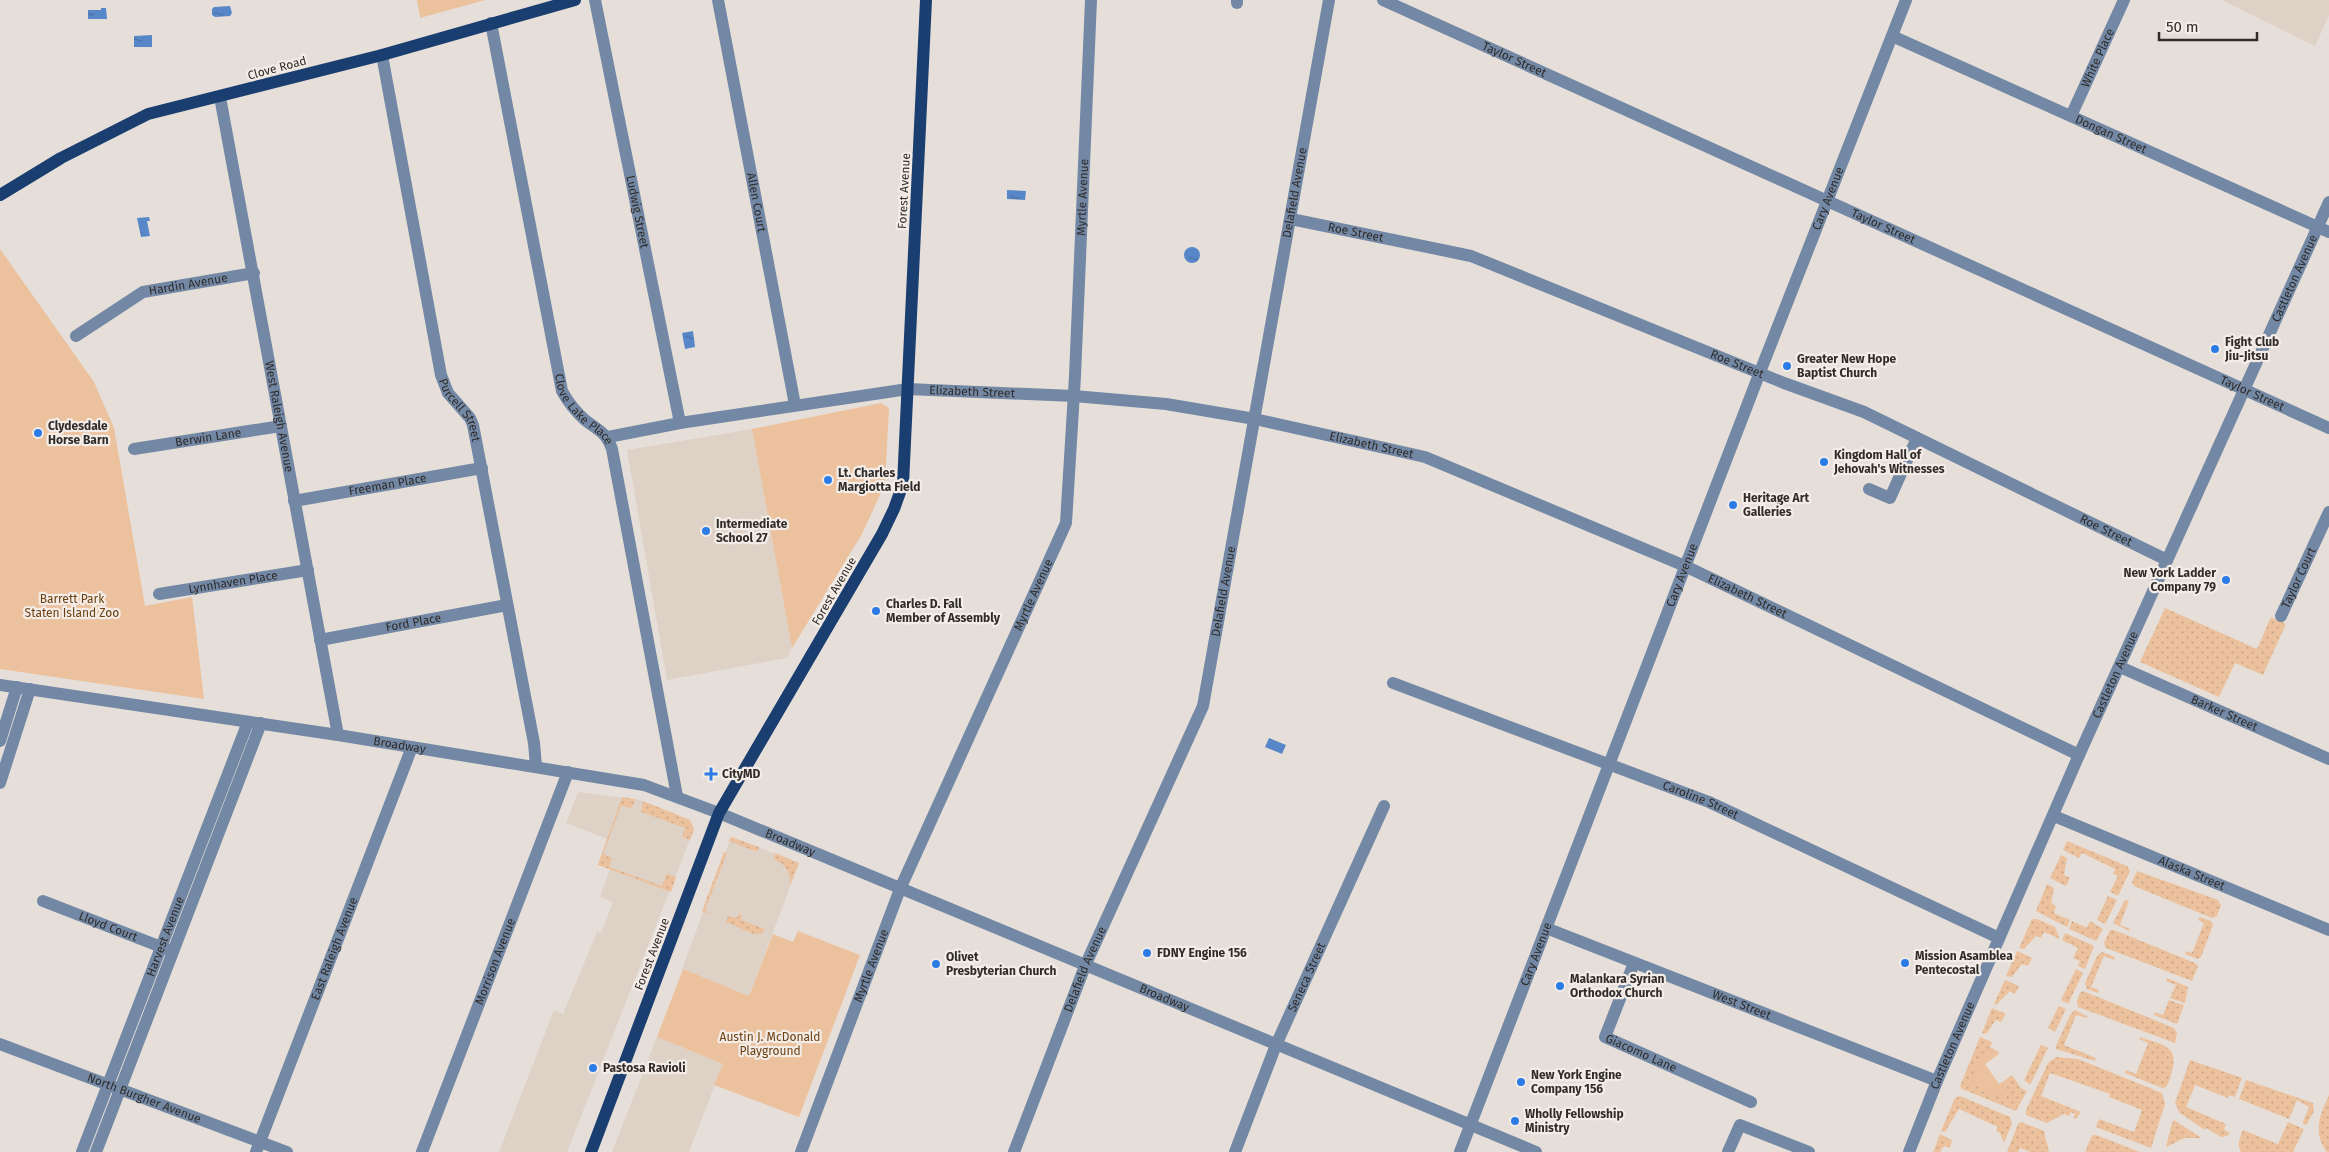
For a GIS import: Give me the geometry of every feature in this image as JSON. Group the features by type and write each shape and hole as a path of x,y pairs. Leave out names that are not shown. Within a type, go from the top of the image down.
{"main road":[{"name":"Clove Road","path":"0,195 61,158 148,114 220,98 382,55 575,0"},
{"name":"Forest Avenue","path":"591,1152 719,813 814,654 894,509 903,484 926,0"}],"street":[{"name":"Ludwig Street","path":"595,0 680,423"},
{"name":"Allen Court","path":"718,0 795,405"},
{"name":"Myrtle Avenue","path":"801,1152 900,889 1066,522 1074,396 1091,0"},
{"name":"Delafield Avenue","path":"1014,1152 1085,966 1203,706 1329,0"},
{"name":"Taylor Street","path":"1383,0 2329,428"},
{"name":"Cary Avenue","path":"1460,1152 1760,372 1906,0"},
{"name":"White Place","path":"2071,116 2124,0"},
{"name":"Clove Lake Place","path":"491,23 562,391 569,403 584,419 608,437 677,796"},
{"name":"Dongan Street","path":"1892,36 2323,230"},
{"name":"Purcell Street","path":"382,55 441,375 448,393 470,418 482,468 534,742 536,766"},
{"name":"West Raleigh Avenue","path":"220,98 254,273 338,735"},
{"name":"Castleton Avenue","path":"1909,1152 1937,1080 2054,816 2079,755 2244,390 2323,230 2329,202"},
{"name":"Roe Street","path":"1290,219 1472,256 1864,412 2167,560"},
{"name":"Hardin Avenue","path":"76,336 143,292 254,273"},
{"name":"Elizabeth Street","path":"608,437 680,423 908,389 1074,396 1166,404 1255,419 1425,457 1685,566 2079,755"},
{"name":"Berwin Lane","path":"134,449 281,426"},
{"path":"1869,489 1890,498 1917,438"},
{"name":"Freeman Place","path":"294,501 482,468"},
{"name":"Taylor Court","path":"2281,616 2329,512"},
{"name":"Lynnhaven Place","path":"159,594 308,570"},
{"name":"Ford Place","path":"320,640 507,605"},
{"name":"Barker Street","path":"2120,667 2329,759"},
{"name":"Caroline Street","path":"1393,683 1709,802 1999,938"},
{"name":"Broadway","path":"0,685 255,722 536,766 644,786 677,796 1276,1046 1536,1152"},
{"path":"0,741 17,687"},
{"path":"0,782 30,689"},
{"name":"Harvest Avenue","path":"82,1152 108,1084 167,949 255,722"},
{"name":"East Raleigh Avenue","path":"258,1147 412,747"},
{"name":"Morrison Avenue","path":"422,1152 568,772"},
{"name":"Seneca Street","path":"1235,1152 1276,1046 1384,806"},
{"name":"Alaska Street","path":"2054,816 2329,930"},
{"name":"Lloyd Court","path":"43,901 167,949"},
{"name":"West Street","path":"1546,928 1937,1080"},
{"name":"Harvest Avenue","path":"96,1152 120,1089 167,949"},
{"name":"Giacomo Lane","path":"1634,963 1605,1037 1751,1102"},
{"name":"North Burgher Avenue","path":"0,1044 108,1084 258,1147 287,1152"},
{"path":"1728,1152 1740,1125 1809,1152"}],"shaded area":[{"path":"2222,0 2329,0 2329,15 2315,46"},
{"name":"Intermediate School 27","path":"752,429 792,648 787,658 667,680 627,450"},
{"path":"578,792 640,800 690,820 694,829 567,1152 499,1152 554,1010 563,1014 597,932 601,933 613,902 600,897 610,869 598,865 607,839 566,823"},
{"path":"731,837 799,863 749,996 682,969"},
{"path":"657,1037 723,1064 689,1152 612,1152"}],"green space":[{"path":"417,0 485,0 420,18"},
{"name":"Barrett Park Staten Island Zoo","path":"0,249 94,382 114,428 145,606 192,597 204,699 0,669"},
{"path":"881,403 889,408 885,484 862,534 792,648 752,429"},
{"path":"2165,608 2257,649 2271,617 2286,624 2263,675 2235,663 2219,697 2140,662"},
{"path":"622,797 635,799 632,808 621,806 603,854 612,858 609,867 662,886 667,874 676,877 671,892 598,865"},
{"path":"643,801 690,820 694,829 690,840 682,837 685,828 641,812"},
{"path":"731,837 759,847 759,850 755,851 729,841"},
{"path":"2067,841 2127,866 2130,871 2118,896 2110,892 2118,876 2113,874 2115,869 2082,853 2079,858 2063,850"},
{"path":"724,852 727,853 705,910 713,915 702,911"},
{"path":"775,853 799,863 790,885 788,872 784,866 774,859"},
{"path":"2061,855 2067,858 2064,875 2070,878 2066,886 2050,878"},
{"path":"2137,871 2218,900 2221,905 2217,916 2212,918 2134,886 2132,882"},
{"path":"2047,884 2054,888 2051,903 2056,906 2054,913 2070,920 2067,927 2036,911"},
{"path":"2108,896 2117,900 2105,924 2097,920"},
{"path":"2125,900 2129,901 2120,925 2130,929 2129,931 2113,923"},
{"path":"739,914 742,915 741,920 765,929 761,934 754,934 726,922 728,916 737,918"},
{"path":"2200,917 2211,921 2213,925 2201,957 2198,959 2185,954 2186,951 2192,953 2204,923 2198,920"},
{"path":"2032,919 2037,919 2055,927 2060,939 2044,932 2041,938 2036,936 2024,949 2019,948"},
{"path":"2072,921 2087,928 2090,921 2103,929 2096,941 2069,929"},
{"path":"2110,930 2195,963 2198,966 2192,981 2106,948 2104,943"},
{"name":"Austin J. McDonald Playground","path":"798,931 860,955 799,1117 714,1085 723,1064 657,1037 683,969 749,996 773,934 793,942"},
{"path":"2065,933 2094,946 2085,969 2078,966 2080,961 2073,958 2078,948 2062,940"},
{"path":"2017,951 2032,958 2028,966 2022,964 2012,977 2006,976"},
{"path":"2102,952 2115,957 2114,960 2104,956 2091,987 2099,990 2098,993 2087,989 2085,983 2097,956"},
{"path":"2076,969 2083,973 2068,1004 2061,1000"},
{"path":"2167,978 2188,987 2185,1003 2170,998 2176,985 2166,981"},
{"path":"2005,980 2019,986 2015,994 2010,991 1996,1005 1994,1004"},
{"path":"2083,991 2174,1028 2177,1033 2175,1043 2078,1007 2077,1001 2080,993"},
{"path":"2169,1000 2184,1005 2177,1024 2154,1015 2155,1012 2163,1015"},
{"path":"2059,1006 2066,1009 2055,1032 2048,1028"},
{"path":"1992,1008 2006,1014 2001,1022 1996,1020 1986,1034 1982,1033"},
{"path":"2075,1010 2087,1016 2087,1018 2076,1015 2064,1045 2096,1058 2095,1061 2056,1049 2070,1015"},
{"path":"1980,1037 1992,1042 1990,1047 1999,1052 1998,1055 1992,1052 1969,1082 2007,1087 2004,1081 2012,1075 2021,1088 2027,1091 2016,1111 1962,1089 1960,1086"},
{"path":"2140,1037 2170,1049 2174,1060 2166,1087 2162,1088 2125,1073 2126,1070 2136,1074 2148,1043 2139,1039"},
{"path":"2041,1045 2048,1048 2030,1085 2024,1080"},
{"path":"1992,1052 1998,1055 1985,1064 1999,1084 2004,1081 2007,1087 2002,1098 1969,1082 1979,1061"},
{"path":"2056,1057 2078,1059 2162,1093 2165,1104 2151,1148 2096,1127 2099,1119 2134,1132 2142,1110 2109,1097 2110,1094 2050,1073 2041,1096 2081,1112 2076,1119 2073,1118 2075,1114 2071,1112 2069,1116 2064,1114 2047,1123 2026,1115 2026,1110 2048,1063"},
{"path":"2190,1060 2242,1078 2235,1097 2229,1095 2228,1098 2195,1085 2186,1107 2226,1124 2224,1130 2230,1133 2227,1136 2221,1137 2206,1128 2205,1130 2180,1113 2175,1103"},
{"path":"2246,1080 2313,1103 2314,1111 2307,1124 2304,1125 2303,1122 2309,1107 2297,1100 2289,1119 2239,1099"},
{"path":"2329,1095 2329,1152 2327,1152 2320,1138 2319,1124 2320,1116"},
{"path":"1960,1096 2010,1117 2012,1124 2004,1143 2000,1133 1996,1131 1998,1127 1959,1109 1945,1132 1941,1131 1955,1098"},
{"path":"2174,1120 2200,1138 2185,1138 2166,1147"},
{"path":"2021,1122 2044,1131 2049,1152 2030,1152 2020,1148 2018,1152 2007,1152 2018,1124"},
{"path":"2288,1122 2304,1129 2293,1152 2241,1152 2239,1144 2243,1130 2278,1144"},
{"path":"1940,1134 1952,1140 1950,1148 1944,1146 1940,1152 1933,1152"},
{"path":"2094,1135 2140,1152 2085,1152 2091,1137"}],"water":[{"path":"230,6 232,13 230,16 215,17 212,15 214,7"},
{"path":"101,8 106,8 107,19 88,19 88,10 101,10"},
{"path":"152,35 152,47 134,47 134,36"},
{"path":"1007,190 1026,191 1025,200 1007,199"},
{"path":"149,217 150,221 147,221 150,236 141,237 137,218"},
{"path":"1192,247 1198,249 1200,255 1198,261 1192,263 1186,261 1184,255 1186,249"},
{"path":"693,331 695,347 685,349 682,333"},
{"path":"1269,738 1286,745 1282,754 1265,747"}],"place":[{"name":"Fight Club Jiu-Jitsu","path":"2215,349"},
{"name":"Greater New Hope Baptist Church","path":"1787,366"},
{"name":"Clydesdale Horse Barn","path":"38,433"},
{"name":"Kingdom Hall of Jehovah's Witnesses","path":"1824,462"},
{"name":"Lt. Charles Margiotta Field","path":"828,480"},
{"name":"Heritage Art Galleries","path":"1733,505"},
{"name":"Intermediate School 27","path":"706,531"},
{"name":"New York Ladder Company 79","path":"2226,580"},
{"name":"Charles D. Fall Member of Assembly","path":"876,611"},
{"name":"CityMD","path":"711,774"},
{"name":"FDNY Engine 156","path":"1147,953"},
{"name":"Mission Asamblea Pentecostal","path":"1905,963"},
{"name":"Olivet Presbyterian Church","path":"936,964"},
{"name":"Malankara Syrian Orthodox Church","path":"1560,986"},
{"name":"Pastosa Ravioli","path":"593,1068"},
{"name":"New York Engine Company 156","path":"1521,1082"},
{"name":"Wholly Fellowship Ministry","path":"1515,1121"}]}
